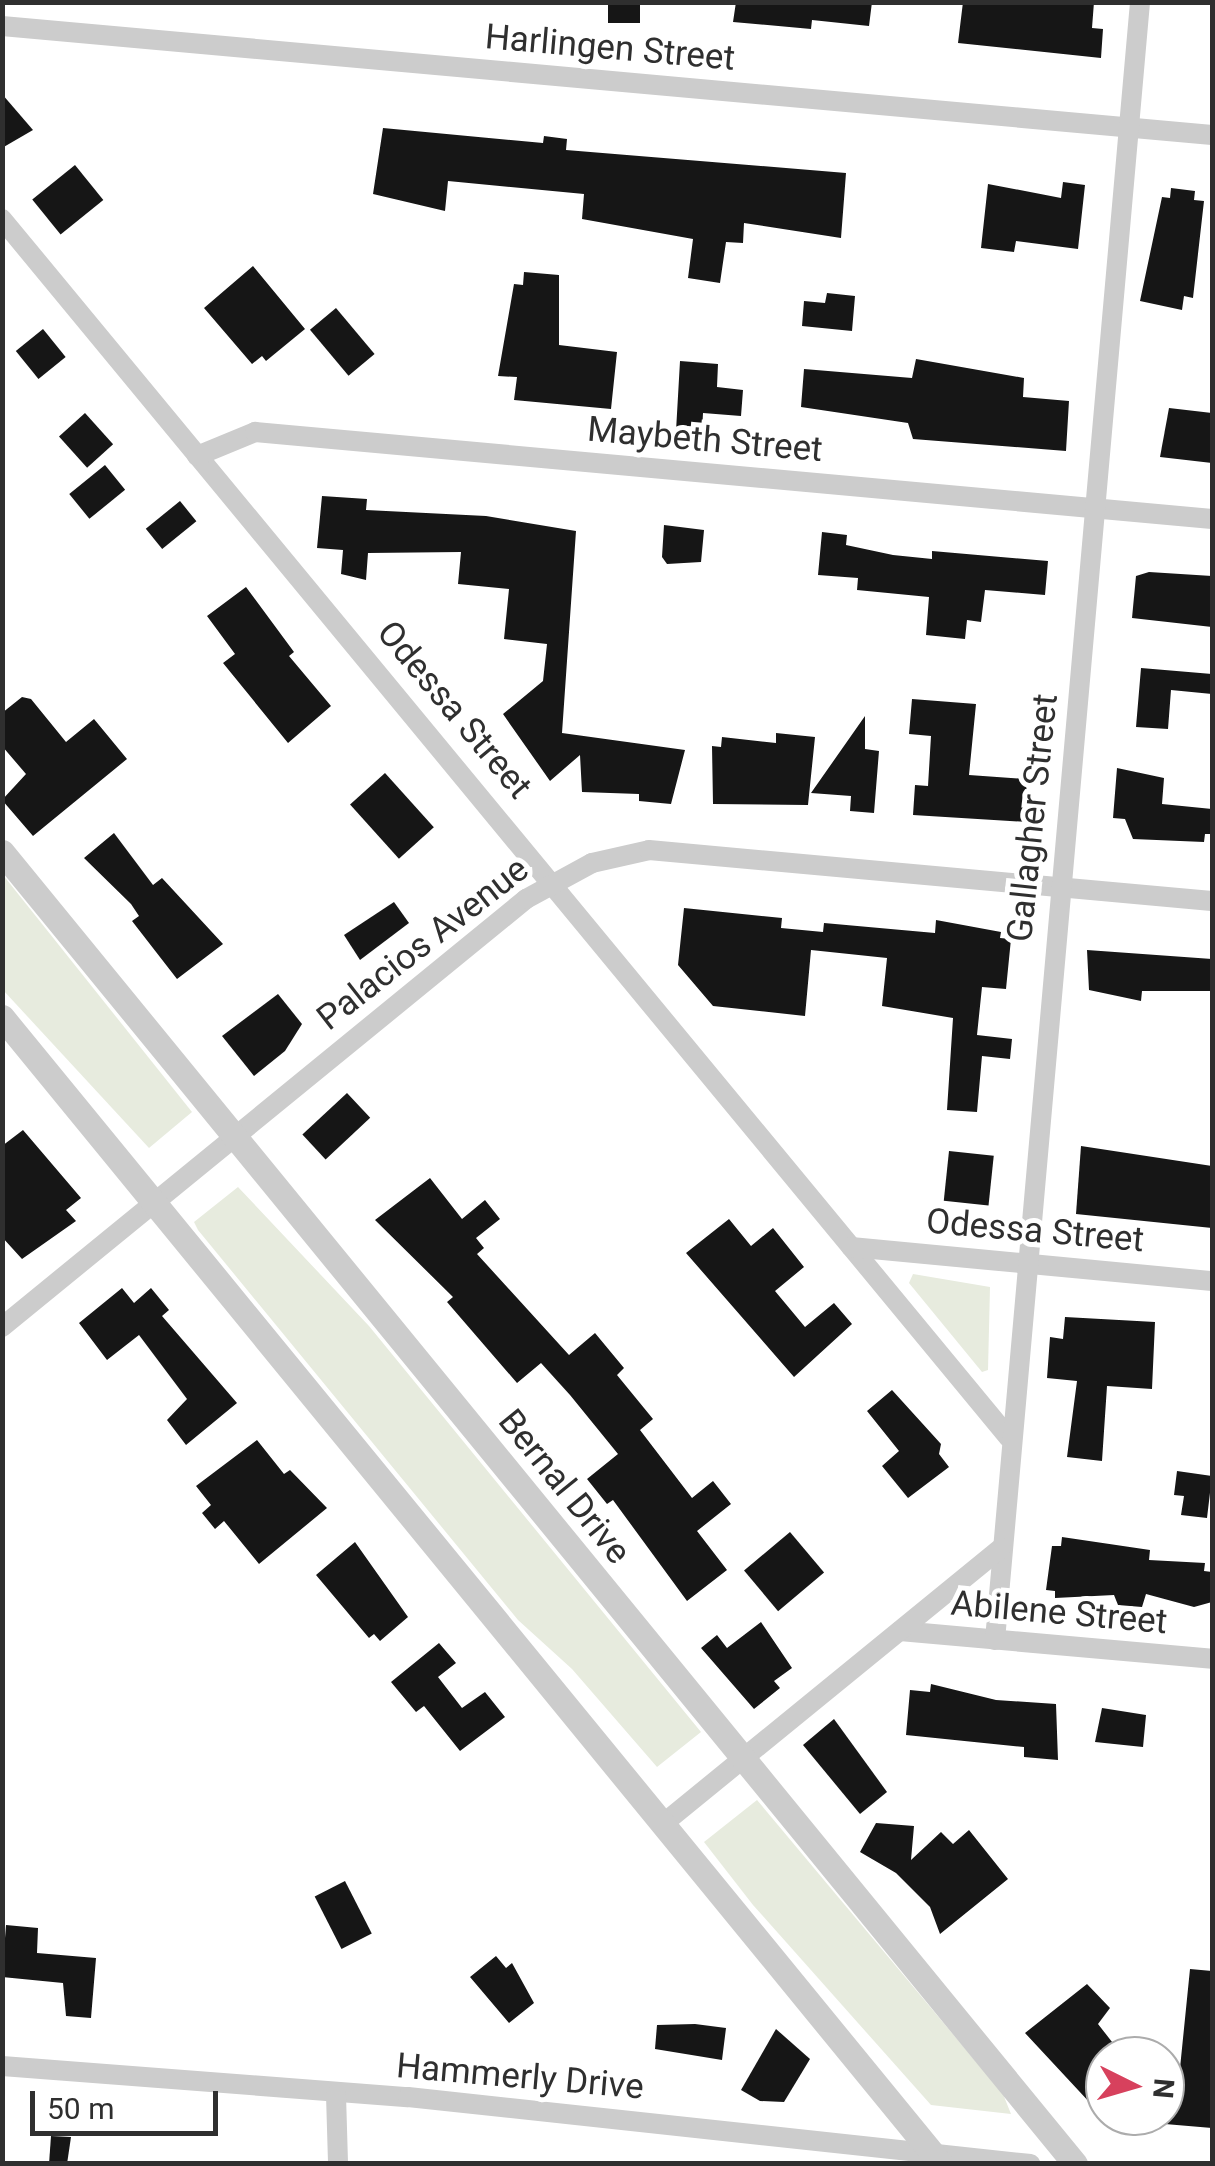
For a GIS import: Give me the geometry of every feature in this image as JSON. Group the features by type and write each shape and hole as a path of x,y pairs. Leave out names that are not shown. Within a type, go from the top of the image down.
{"street":[{"name":"Gallagher Street","path":"995,1640 1024,1263 1140,2"},
{"name":"Harlingen Street","path":"2,26 1212,135"},
{"name":"Odessa Street","path":"2,219 555,882 1009,1438"},
{"name":"Maybeth Street","path":"196,456 255,432 1212,519"},
{"name":"Palacios Avenue","path":"2,1327 233,1135 555,882 618,854 649,850 1212,900"},
{"name":"Bernal Drive","path":"2,852 742,1762 1076,2164"},
{"path":"2,1017 935,2156"},
{"name":"Odessa Street","path":"851,1247 1212,1281"},
{"name":"Abilene Street","path":"664,1823 1001,1548"},
{"name":"Abilene Street","path":"900,1631 1212,1659"},
{"name":"Hammerly Drive","path":"2,2066 1030,2164"},
{"path":"336,2095 338,2164"}],"shaded area":[{"path":"3,875 192,1112 149,1148 3,990"},
{"path":"238,1187 369,1326 701,1732 657,1767 572,1669 518,1620 198,1230 194,1222"},
{"path":"913,1274 990,1287 988,1370 982,1372 909,1283"},
{"path":"757,1800 1003,2094 1011,2114 931,2105 753,1905 704,1842"}],"building":[{"path":"608,2 640,2 640,23 608,23"},
{"path":"736,2 872,2 869,26 812,20 811,29 733,22"},
{"path":"963,2 1094,2 1092,28 1103,29 1101,58 958,43"},
{"path":"2,94 33,130 2,148"},
{"path":"383,128 543,143 544,136 567,139 566,150 846,173 841,238 744,223 743,243 726,242 720,283 688,278 693,239 582,219 584,194 448,181 445,211 373,194"},
{"path":"75,165 103,200 61,235 32,200"},
{"path":"1063,182 1085,185 1078,249 1016,241 1014,252 981,248 988,184 1061,198"},
{"path":"1171,188 1195,191 1194,200 1204,201 1193,298 1184,296 1182,310 1140,301 1162,197 1170,198"},
{"path":"253,266 305,329 266,361 262,356 252,364 204,308"},
{"path":"524,272 559,275 559,345 617,352 611,409 514,400 517,377 498,376 514,284 523,285"},
{"path":"827,293 855,296 852,331 802,326 804,301 825,303"},
{"path":"336,308 375,354 349,376 310,330"},
{"path":"43,329 66,357 38,379 16,351"},
{"path":"916,359 1024,378 1023,397 1069,401 1066,451 913,439 908,423 801,407 804,369 912,378"},
{"path":"680,361 718,364 717,387 743,390 741,416 703,413 702,433 676,431"},
{"path":"1169,408 1212,413 1212,463 1160,457"},
{"path":"85,413 113,444 87,468 59,436"},
{"path":"105,465 125,490 89,519 69,494"},
{"path":"322,496 367,499 366,510 486,516 576,531 562,733 685,750 671,804 639,801 639,794 582,792 580,755 550,781 503,714 543,681 547,644 504,639 509,589 458,584 461,552 368,553 366,580 341,574 343,550 317,548"},
{"path":"180,501 196,521 162,549 146,529"},
{"path":"664,525 704,530 701,562 667,564 662,557"},
{"path":"822,532 847,535 846,545 893,555 932,559 932,551 1048,561 1045,595 985,590 981,622 967,620 965,639 926,635 929,597 857,590 858,578 818,575"},
{"path":"1149,572 1212,576 1212,627 1132,618 1136,576"},
{"path":"246,587 294,652 289,656 331,706 288,743 223,663 235,654 207,616"},
{"path":"1141,668 1212,674 1212,694 1171,690 1168,729 1136,727"},
{"path":"22,697 31,699 66,742 94,719 127,759 33,836 2,800 26,774 2,746 2,713"},
{"path":"912,699 976,704 969,775 1026,779 1028,822 913,815 915,785 928,786 931,736 909,734"},
{"path":"865,716 865,749 879,751 874,813 850,811 851,796 811,793"},
{"path":"776,733 815,737 808,805 713,804 712,746 721,747 722,737 776,743"},
{"path":"1117,768 1164,778 1162,804 1212,809 1212,834 1205,834 1204,842 1133,839 1125,819 1113,818"},
{"path":"385,773 434,827 399,859 350,804"},
{"path":"114,833 153,885 162,878 223,944 177,979 132,921 139,916 131,904 84,858"},
{"path":"394,902 409,923 360,960 344,935"},
{"path":"684,908 782,918 781,928 823,932 824,923 935,933 936,920 1001,932 1000,938 1011,939 1006,989 982,987 977,1035 1012,1039 1010,1059 982,1056 977,1112 947,1110 953,1018 882,1006 887,958 811,950 805,1016 713,1006 678,965"},
{"path":"1087,950 1212,959 1212,991 1142,991 1141,1001 1089,990"},
{"path":"278,994 302,1024 285,1051 254,1076 222,1036"},
{"path":"347,1093 370,1118 326,1159 302,1135"},
{"path":"23,1130 81,1198 66,1210 76,1221 22,1259 2,1237 2,1146"},
{"path":"1081,1146 1212,1166 1212,1228 1076,1214"},
{"path":"949,1151 994,1156 989,1205 944,1201"},
{"path":"430,1178 462,1219 485,1200 500,1219 476,1238 484,1248 477,1254 569,1355 595,1333 624,1368 617,1375 653,1419 640,1430 692,1498 713,1481 731,1504 697,1531 727,1570 687,1601 613,1500 607,1504 587,1479 618,1454 570,1395 541,1363 517,1383 447,1302 453,1297 375,1220"},
{"path":"729,1219 751,1246 773,1228 804,1267 775,1291 805,1327 834,1303 852,1324 794,1377 686,1253"},
{"path":"122,1288 134,1303 151,1288 169,1310 162,1316 237,1403 186,1445 167,1420 187,1399 139,1335 107,1360 79,1323"},
{"path":"1065,1317 1155,1322 1152,1389 1107,1386 1102,1461 1067,1457 1077,1381 1047,1378 1050,1337 1063,1339"},
{"path":"892,1390 941,1444 939,1454 949,1467 908,1498 882,1466 899,1451 867,1411"},
{"path":"257,1440 284,1474 290,1470 327,1508 259,1564 224,1521 215,1529 202,1513 211,1505 196,1486"},
{"path":"1177,1471 1212,1476 1207,1518 1181,1515 1184,1496 1174,1495"},
{"path":"790,1532 824,1573 778,1611 744,1571"},
{"path":"1062,1537 1150,1550 1149,1560 1205,1563 1204,1571 1212,1572 1212,1602 1194,1607 1146,1594 1142,1607 1118,1605 1114,1595 1055,1598 1055,1591 1046,1590 1052,1546 1061,1546"},
{"path":"355,1542 408,1617 380,1641 374,1634 369,1638 316,1575"},
{"path":"761,1622 792,1668 774,1681 780,1688 754,1709 701,1648 717,1635 727,1648"},
{"path":"439,1643 456,1663 438,1677 462,1708 485,1692 505,1717 460,1751 424,1706 416,1712 391,1682"},
{"path":"931,1684 996,1700 1056,1704 1058,1760 1024,1757 1024,1747 906,1735 910,1690 930,1692"},
{"path":"1102,1708 1146,1715 1143,1747 1095,1742"},
{"path":"834,1719 887,1792 860,1814 803,1745"},
{"path":"876,1823 914,1826 911,1860 941,1832 953,1844 969,1830 1008,1879 940,1934 930,1907 896,1873 860,1852"},
{"path":"345,1881 372,1934 341,1949 315,1896"},
{"path":"6,1925 38,1928 37,1953 96,1958 91,2018 66,2016 63,1983 2,1977"},
{"path":"496,1956 506,1968 512,1963 534,2003 509,2023 470,1977"},
{"path":"1190,1969 1212,1971 1212,2128 1185,2126 1183,2036"},
{"path":"1087,1984 1110,2008 1098,2024 1107,2036 1085,2036 1085,2098 1025,2033"},
{"path":"657,2025 726,2028 722,2060 655,2049"},
{"path":"776,2029 810,2059 784,2102 760,2101 741,2090"},
{"path":"51,2136 71,2137 67,2164 49,2164"}]}
